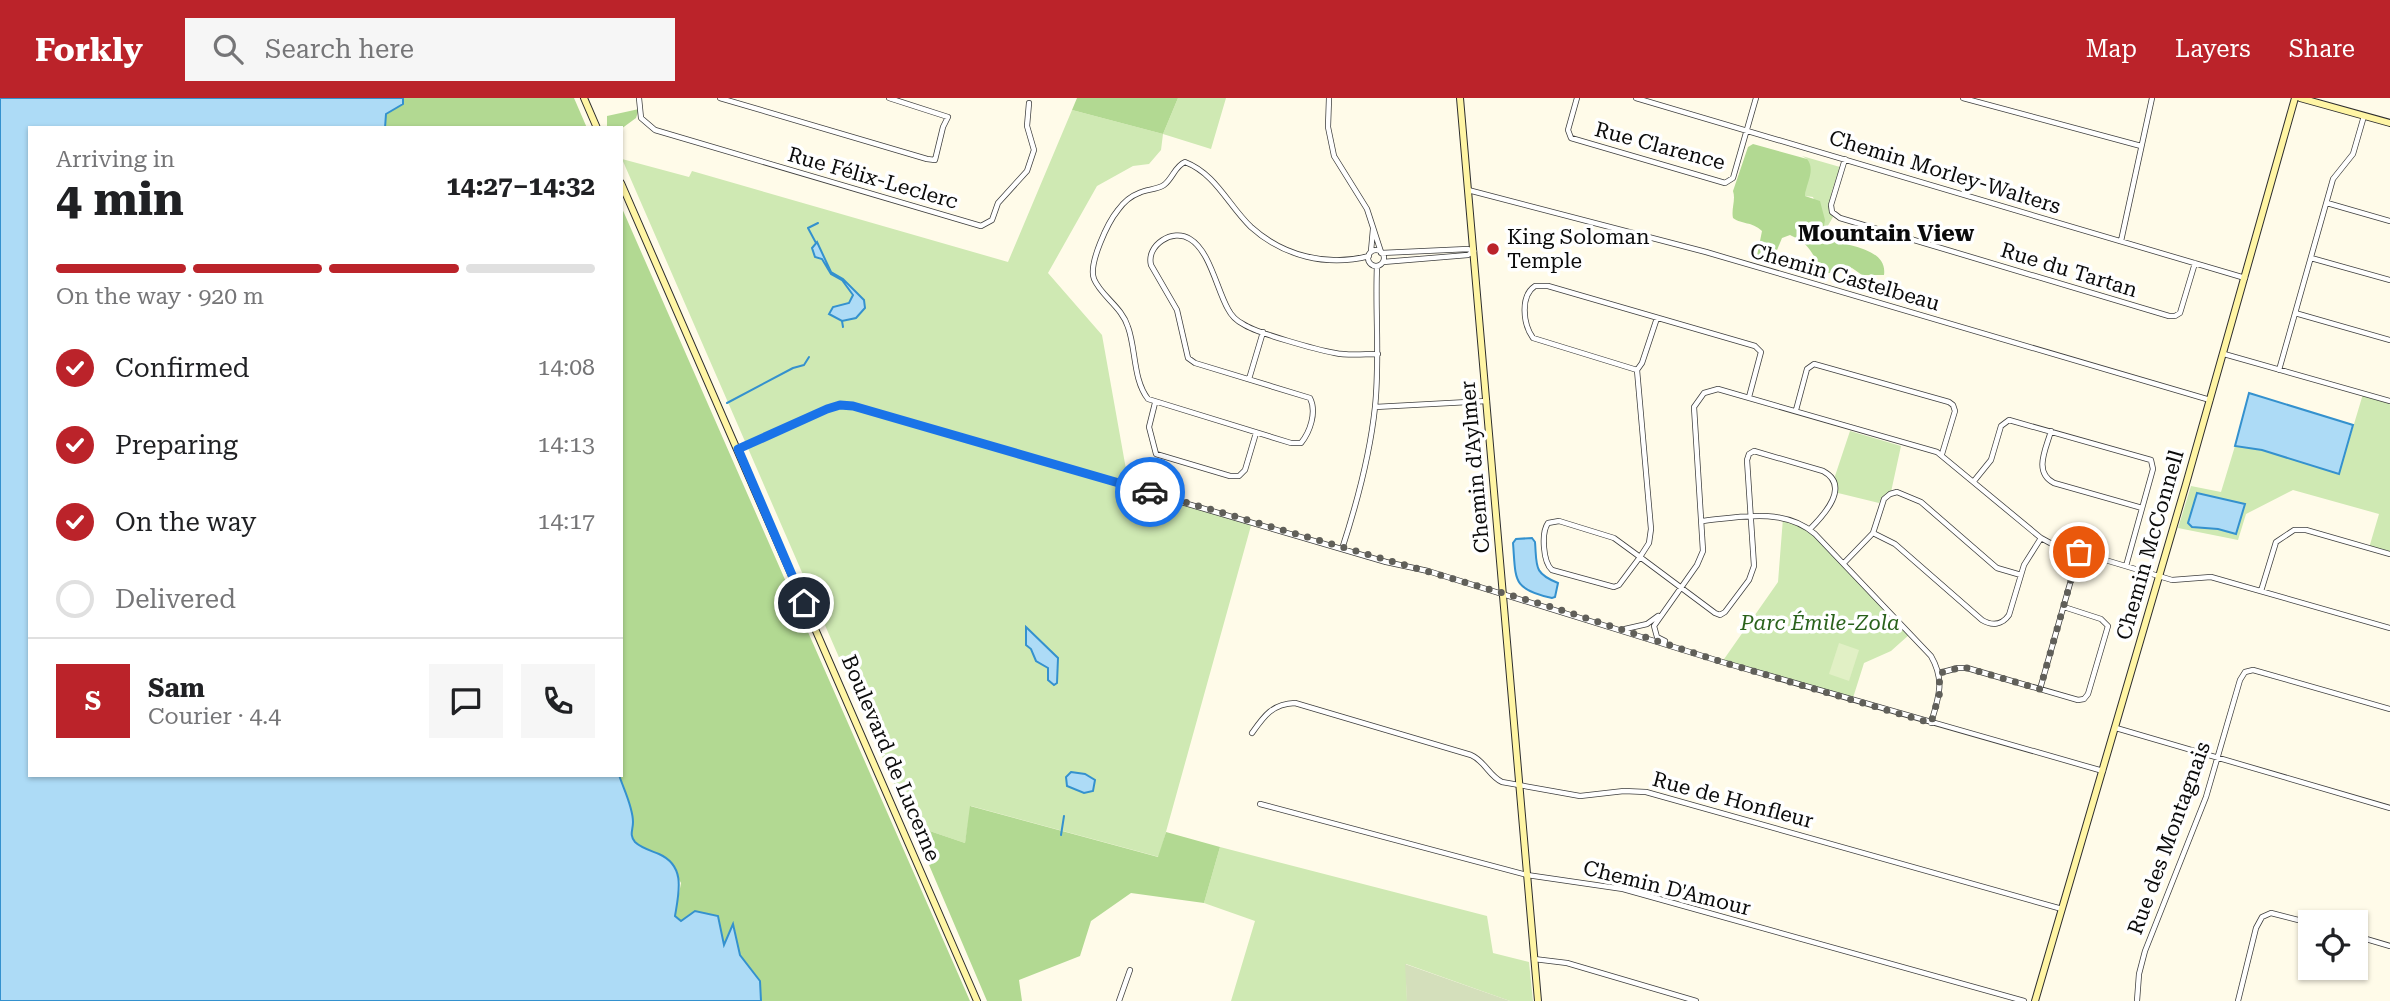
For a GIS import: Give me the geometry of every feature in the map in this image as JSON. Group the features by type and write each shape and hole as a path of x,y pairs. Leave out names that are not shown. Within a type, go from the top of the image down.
{"main road":[{"path":"584,98 596,126"},
{"name":"Chemin d'Aylmer","path":"1460,98 1538,1001"},
{"path":"2297,98 2390,123"},
{"name":"Chemin McConnell","path":"2035,1001 2297,98"},
{"name":"Boulevard de Lucerne","path":"623,188 977,1001"}],"street":[{"name":"Rue Félix-Leclerc","path":"639,98 641,118 646,125 659,131 981,226 992,220 998,203 1027,171 1034,150 1027,126 1029,103"},
{"path":"720,98 935,160 948,117 889,98"},
{"path":"1329,98 1328,127 1334,156 1367,209 1383,262"},
{"name":"Rue Clarence","path":"1577,98 1568,130 1571,138 1725,183 1733,178 1746,130"},
{"name":"Chemin Morley-Walters","path":"1636,98 2245,278"},
{"path":"1746,130 1756,98"},
{"path":"1963,98 2141,146"},
{"path":"2121,241 2152,98"},
{"path":"2279,370 2335,174 2353,154 2364,116"},
{"name":"Rue du Tartan","path":"1845,159 1831,205 1836,217 2169,316 2180,313 2195,263"},
{"path":"1377,266 1349,260 1315,259 1279,246 1251,227 1211,178 1185,162 1178,166 1163,185 1139,192 1119,207 1093,263 1094,281 1119,309 1128,324 1143,391 1148,399 1155,402 1291,443 1301,443 1305,438 1314,409 1310,398 1195,363 1188,358 1177,310 1150,260 1155,246 1166,238 1182,236 1191,239 1213,271 1228,310 1246,326 1335,353 1378,354"},
{"name":"Chemin Castelbeau","path":"1468,190 1706,253 2210,400"},
{"path":"2327,203 2390,221"},
{"path":"1370,263 1373,224"},
{"path":"1349,260 1377,250 1381,253 1468,249 1474,251"},
{"path":"1377,266 1383,262 1468,255 1474,251"},
{"path":"2311,258 2390,280"},
{"path":"1342,549 1365,468 1375,407 1378,354 1377,266"},
{"path":"1637,370 1536,340 1527,328 1526,296 1533,288 1543,285 1758,347 1760,356 1749,397"},
{"path":"2295,313 2390,340"},
{"path":"1657,318 1642,363 1637,370 1651,529 1649,543 1640,557 1619,585 1614,587 1548,566 1545,528 1551,522 1559,521 1614,538 1640,557 1680,588 1720,615 1725,612 1753,571 1753,516 1747,460 1749,454 1758,452 1823,471 1833,480 1835,488 1829,508 1810,529"},
{"path":"1249,379 1263,332"},
{"path":"2224,354 2390,401"},
{"path":"1796,410 1807,369 1814,364 1949,402 1954,405 1955,411 1942,454"},
{"path":"1677,648 1655,634 1654,626 1702,556 1694,407 1701,396 1713,389 1796,410 1942,454 2040,538 2079,552 2179,581 2211,577 2390,628"},
{"path":"1375,407 1487,401"},
{"path":"1155,402 1149,427 1154,450 1159,456 1173,461 1239,476 1245,470 1256,433"},
{"path":"738,449 827,409 840,405 853,406 1342,549 1428,571 1677,648 2103,771"},
{"path":"1974,481 1991,460 2001,426 2006,421 2013,420 2151,460 2153,469 2126,566"},
{"path":"2051,431 2042,461 2042,469 2047,478 2054,483 2142,508"},
{"path":"1844,563 1873,533 1884,499 1893,493 1901,493 1921,502 1994,565 2021,575"},
{"path":"1702,521 1775,516 1810,529 1927,651 1939,673 1940,692 1931,723"},
{"path":"2261,591 2276,542 2294,530 2306,530 2390,554"},
{"path":"1873,533 1895,544 1989,624 2006,619 2024,565 2040,538"},
{"path":"2040,689 2079,552"},
{"path":"1939,673 1963,667 2078,700 2084,699 2088,694 2108,626 2105,620 2064,607"},
{"path":"1608,625 1635,629 1662,613"},
{"path":"1640,636 1662,613"},
{"name":"Rue des Montagnais","path":"2137,1001 2142,961 2206,797 2240,680 2249,670 2390,709"},
{"name":"Rue de Honfleur","path":"1252,733 1272,708 1295,704 1471,755 1481,760 1499,781 1580,796 1623,791 1646,792 2063,909"},
{"path":"2116,728 2390,808"},
{"name":"Chemin D'Amour","path":"1260,804 1527,875 1598,884 1634,892 2024,1001"},
{"path":"2238,1001 2256,928 2262,917 2271,913 2298,920"},
{"path":"2368,940 2390,946"},
{"path":"1533,959 1567,963 1696,1001"},
{"path":"1119,1001 1130,970"}],"green space":[{"path":"403,98 574,98 586,126 385,126 386,114 403,104"},
{"path":"1077,98 1178,98 1163,134 1072,110"},
{"path":"1178,98 1226,98 1211,149 1163,134"},
{"path":"639,109 636,118 623,128 607,126 607,116"},
{"path":"1072,110 1163,134 1161,150 1149,164 1133,166 1097,186 1048,273 1102,335 1129,486 1252,522 1159,857 971,806 965,843 912,825 623,161 689,177 692,171 1008,262"},
{"path":"1753,144 1807,159 1811,172 1805,196 1820,201 1825,220 1822,236 1872,253 1883,265 1884,275 1862,275 1852,268 1840,272 1825,272 1804,243 1790,235 1782,238 1775,255 1768,261 1759,259 1757,256 1762,231 1733,218 1733,191 1748,147"},
{"path":"1802,156 1840,167 1830,199 1833,217 1822,236 1823,228 1813,197 1805,196 1807,159"},
{"path":"623,211 970,1001 761,1001 760,981 740,955 734,926 724,946 675,915 681,883 667,858 636,844 631,834 633,821 620,777 623,777"},
{"path":"2363,394 2390,401 2390,552 2369,548 2379,514 2293,490 2246,514 2238,540 2178,528 2191,486 2221,492 2235,446 2262,450 2339,474"},
{"path":"1850,431 1901,446 1891,492 1879,503 1838,493 1835,476"},
{"name":"Parc Émile-Zola","path":"1783,518 1810,529 1910,634 1891,651 1864,663 1852,701 1722,662 1778,582"},
{"path":"1839,643 1859,650 1849,681 1829,674"},
{"path":"970,806 1158,857 1166,832 1220,847 1204,903 1131,893 1091,921 1080,956 1019,980 1022,1001 987,1001 912,825 965,843"},
{"path":"1220,847 1487,916 1493,953 1529,962 1533,1001 1510,1001 1406,964 1407,1001 1231,1001 1255,921 1204,903"},
{"path":"1405,964 1510,1001 1407,1001"}],"water":[{"path":"0,98 403,98 403,104 386,114 385,126 28,126 28,777 620,777 632,810 633,839 640,846 668,859 677,873 679,889 675,916 681,921 695,911 718,916 724,945 733,924 740,955 760,981 761,1001 0,1001"},
{"path":"817,242 831,272 843,279 864,300 865,308 856,318 842,321 829,314 833,307 849,303 853,295 842,280 831,274 822,259 815,257 812,248"},
{"path":"2249,393 2353,425 2339,474 2262,450 2235,446"},
{"path":"2197,493 2245,504 2236,534 2218,529 2192,527 2188,523"},
{"path":"1532,538 1540,572 1558,583 1555,597 1529,591 1523,587 1516,575 1513,543 1516,539"},
{"path":"1026,627 1058,658 1057,683 1054,685 1048,680 1048,668 1036,661 1031,649 1026,645"},
{"path":"1071,772 1085,774 1095,780 1093,791 1084,793 1067,786 1066,777"}],"waterway":[{"path":"816,243 808,228 818,223"},
{"path":"842,321 843,327"},
{"path":"727,403 793,368 804,365 809,357"},
{"path":"1061,835 1064,816"}],"way so far":[{"path":"1150,492 1386,562 1428,571 1555,608 1722,662 1931,723 1941,687 1939,673 1963,667 2040,689 2079,552"}],"place":[{"name":"King Soloman Temple","path":"1493,249"}],"district":[{"name":"Mountain View","path":"1886,233"}],"route":[{"path":"804,603 738,449 834,406 853,406 1150,492"}]}
